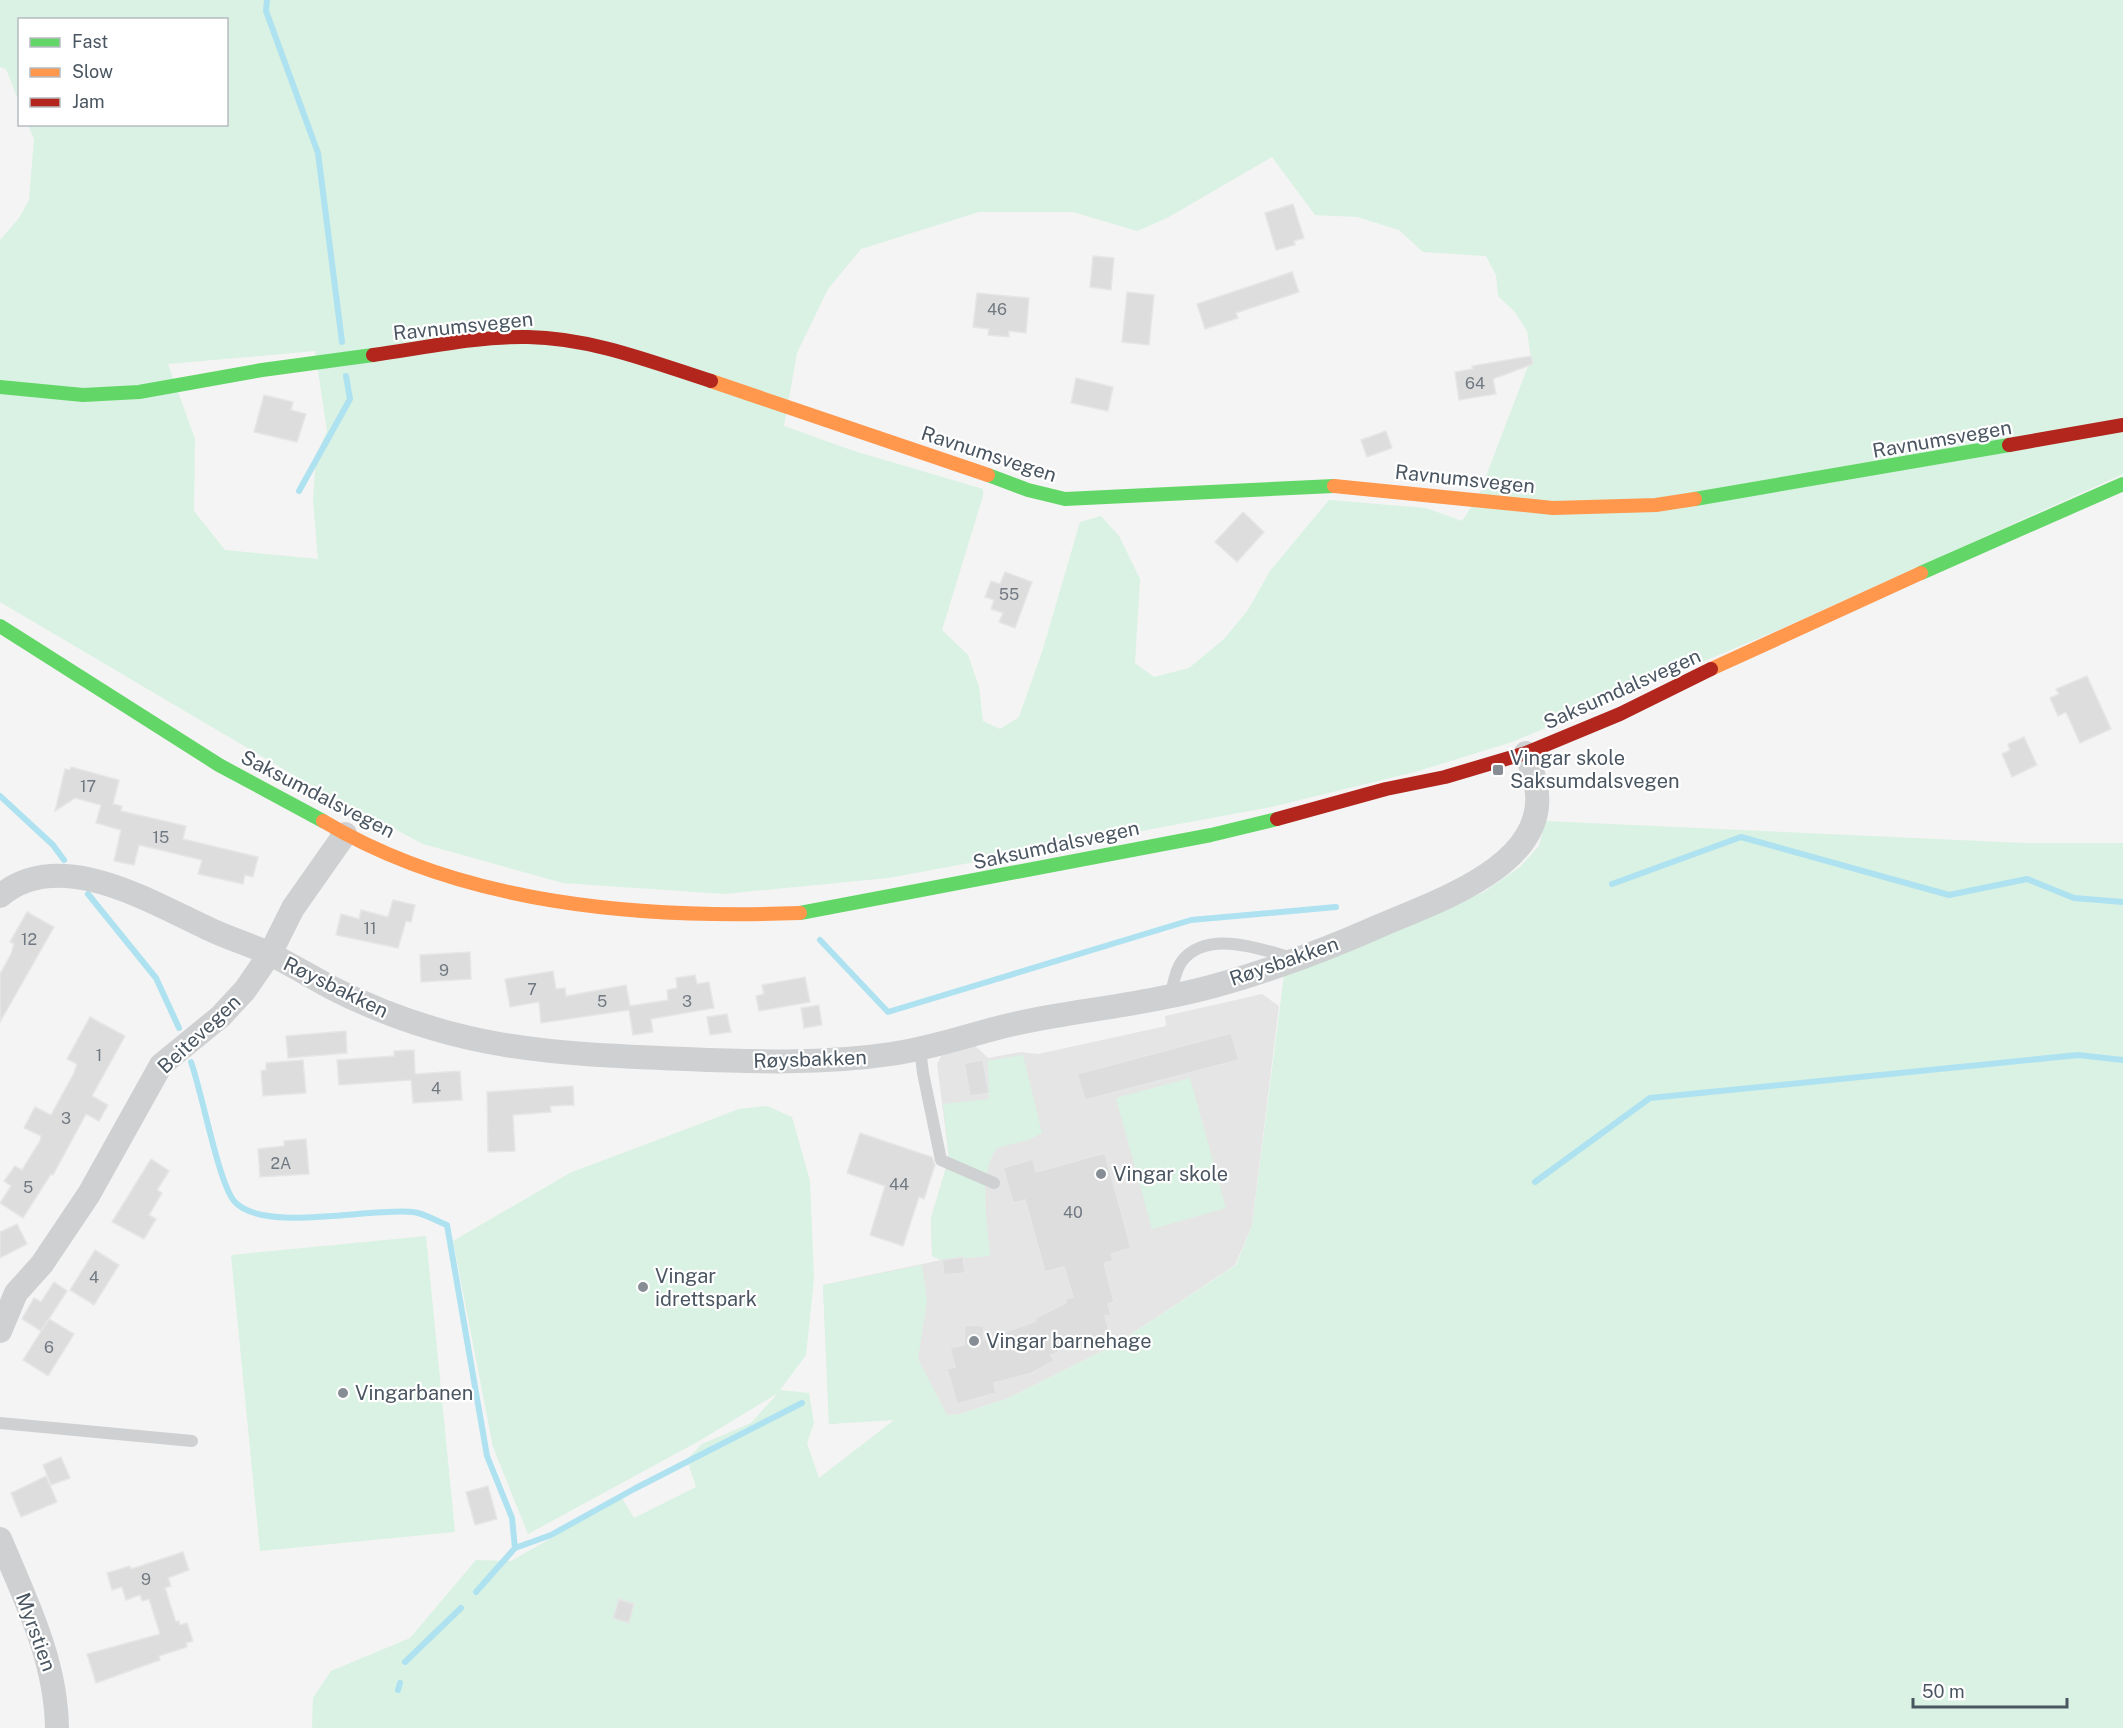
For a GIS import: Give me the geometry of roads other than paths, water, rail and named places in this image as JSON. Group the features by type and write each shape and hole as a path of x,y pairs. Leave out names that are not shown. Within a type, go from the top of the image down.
{"main road":[{"name":"Ravnumsvegen","path":"0,387 83,395 139,392 262,370 501,338 532,335 559,337 616,351 786,404 1028,490 1065,500 1341,486 1553,508 1656,505 1768,489 2123,425"},
{"name":"Saksumdalsvegen","path":"0,626 220,765 345,834 427,868 513,891 558,900 695,915 812,914 1210,835 1386,789 1444,777 1526,753 1620,714 1667,689 1871,595 2123,484"}],"street":[{"name":"Røysbakken","path":"0,896 23,881 42,876 77,877 122,888 270,954 360,1001 429,1029 479,1042 537,1051 623,1058 767,1062 837,1060 920,1048 1023,1022 1170,997 1220,984 1366,932 1462,889 1497,869 1515,853 1528,834 1536,814 1537,788 1526,753"},
{"name":"Beitevegen","path":"0,1331 8,1295 42,1264 89,1194 161,1065 221,1016 245,990 270,954 293,908 345,834"},
{"name":"Myrstien","path":"0,1539 51,1668 56,1697 57,1728"}],"lane":[{"path":"1170,997 1180,963 1191,952 1209,946 1230,944 1255,947 1293,959"},
{"path":"920,1048 941,1160 994,1183"},
{"path":"0,1423 192,1442"}],"waterway":[{"path":"267,0 266,11 318,153 342,342"},
{"path":"299,491 350,399 346,376"},
{"path":"0,796 53,845 64,860"},
{"path":"1612,884 1741,837 1949,895 2027,879 2074,898 2123,902"},
{"path":"88,894 156,978 179,1028"},
{"path":"820,940 888,1012 1191,920 1336,907"},
{"path":"1535,1182 1650,1098 2078,1055 2123,1060"},
{"path":"191,1062 216,1156 228,1191 234,1201 248,1211 292,1218 395,1211 413,1212 426,1215 447,1225 487,1456 512,1518 515,1548 476,1592"},
{"path":"515,1548 551,1535 634,1489 802,1403"},
{"path":"405,1662 461,1608"},
{"path":"398,1690 400,1683"}],"place":[{"name":"Vingar skole Saksumdalsvegen","path":"1498,770"},
{"name":"Vingar skole","path":"1101,1174"},
{"name":"Vingar idrettspark","path":"643,1287"},
{"name":"Vingar barnehage","path":"974,1341"},
{"name":"Vingarbanen","path":"343,1393"}]}
